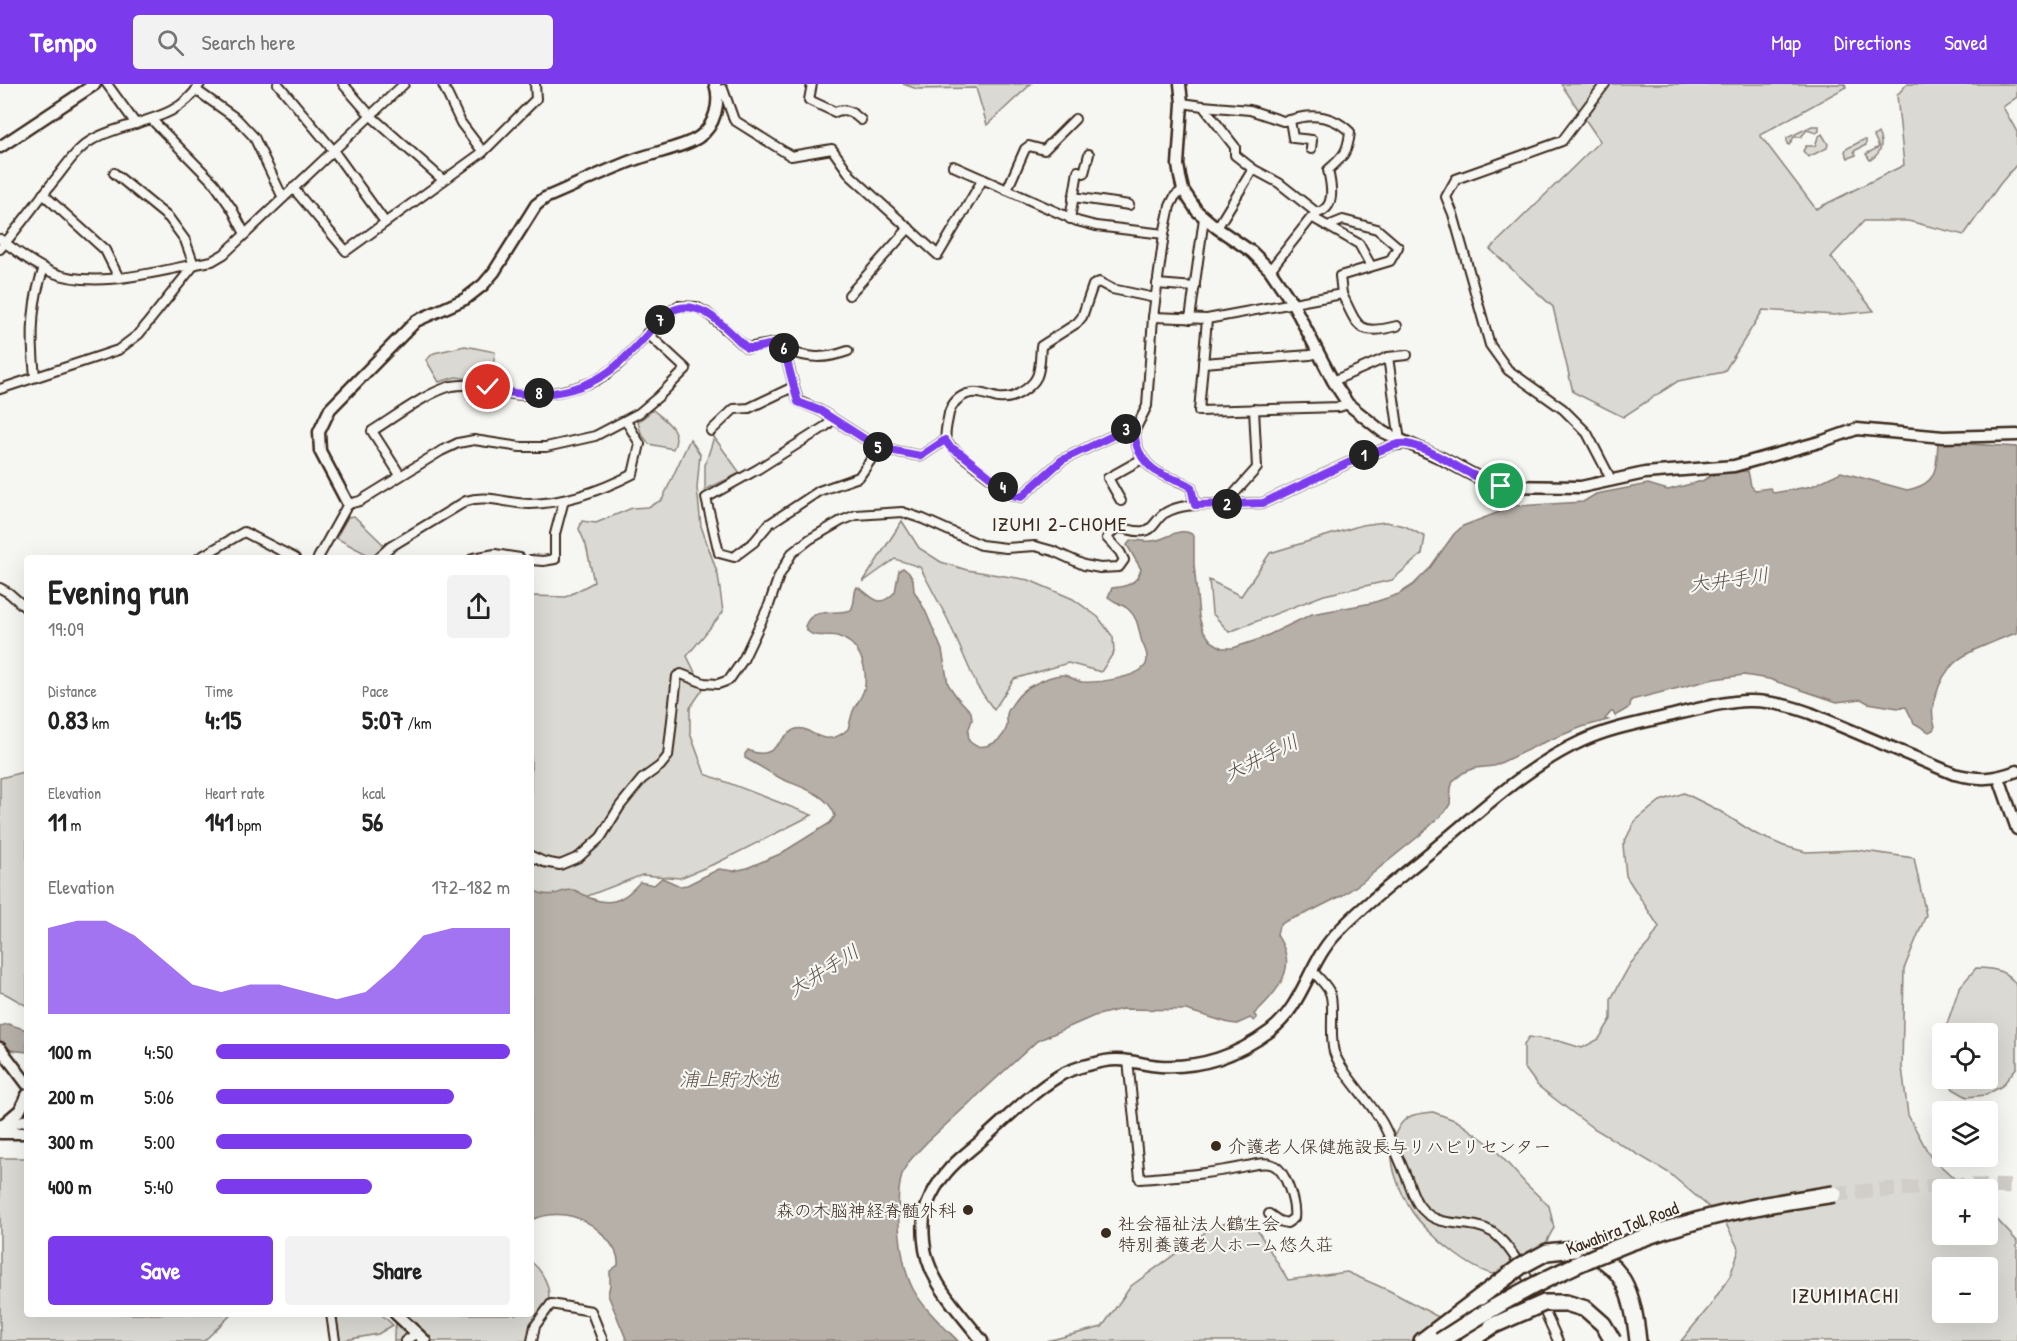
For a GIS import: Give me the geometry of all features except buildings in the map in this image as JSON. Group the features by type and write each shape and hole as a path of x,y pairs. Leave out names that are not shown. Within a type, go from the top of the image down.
{"highway":[{"name":"Kawahira Toll Road","path":"1440,1341 1538,1282 1632,1242 1696,1221 1768,1205 1834,1198 1698,1227 1634,1248 1542,1288 1451,1341"},
{"path":"1422,1341 1521,1266 1547,1252 1574,1249 1592,1252 1607,1261 1617,1272 1628,1289 1634,1310 1638,1341"},
{"path":"1469,1341 1492,1326 1544,1303 1566,1303 1586,1309 1603,1324 1613,1341"}],"street":[{"path":"0,147 95,84"},
{"path":"107,84 136,124"},
{"path":"278,84 333,150 385,222"},
{"path":"344,84 370,115 443,180"},
{"path":"283,198 254,137 237,119 198,87 175,109 152,120 92,140 69,162 2,244 44,268 70,278 96,280 120,278 212,261 224,254 404,84"},
{"path":"293,188 346,251 483,152 536,99 535,84"},
{"path":"812,84 809,100 835,112 852,111 861,120"},
{"path":"1180,84 1182,103 1178,165 1183,190 1197,211 1252,252 1270,270 1293,304 1333,381 1348,404 1372,425 1477,477 1501,486 1581,487 1645,473 1734,466 1801,448 1857,429 1943,437 2016,435"},
{"path":"1605,84 1562,141 1456,178 1446,197 1453,214 1490,345 1508,370 1563,409 1587,434 1612,481"},
{"path":"443,86 461,123 483,152"},
{"path":"719,86 734,120 791,156 832,149 851,176 938,255 983,179"},
{"path":"348,504 320,451 319,432 330,409 416,321 465,299 483,285 494,272 536,205 545,198 633,160 698,139 709,128 715,115 719,86"},
{"path":"1182,103 1250,110 1283,121 1314,115 1341,123 1350,132 1348,147 1341,159 1328,170 1332,197 1322,212 1311,218 1270,270"},
{"path":"1203,106 1235,147 1235,155 1253,169 1279,183 1317,213"},
{"path":"1007,190 1025,149 1029,146 1044,150 1075,119"},
{"path":"152,120 214,183 232,209 245,234"},
{"path":"1290,120 1293,138 1312,140 1311,149"},
{"path":"1070,219 1078,171 1084,173 1089,154"},
{"path":"953,166 1070,219 1096,226 1164,234"},
{"path":"1217,228 1253,169"},
{"path":"114,172 169,218 184,240 194,264"},
{"path":"1183,190 1175,196 1170,207 1164,234 1152,317 1147,406 1135,430 1135,437 1142,459 1164,475 1180,479 1191,487 1195,505"},
{"path":"44,194 105,250 120,278"},
{"path":"1073,197 1129,205"},
{"path":"1317,213 1315,219 1359,244 1371,266"},
{"path":"1190,319 1204,218"},
{"path":"1328,226 1343,220 1377,228 1398,248 1390,261 1340,276 1342,294 1356,324 1362,328 1380,330 1397,326"},
{"path":"849,295 909,228"},
{"path":"0,389 118,350 139,334 194,264"},
{"path":"35,376 34,310 44,268"},
{"path":"400,475 372,431 436,392 451,386 468,384 506,393 566,391 595,381 616,366 647,333 678,306 696,307 707,313 747,348 782,342 798,402 833,419 879,448 921,456 945,440 951,408 957,399 976,393 1002,399 1009,398 1032,386 1039,370 1041,346 1077,323 1082,317 1093,285 1099,282 1112,288 1155,298"},
{"path":"1157,284 1195,287"},
{"path":"1152,317 1207,319 1342,294"},
{"path":"1207,319 1199,411 1339,407 1348,404"},
{"path":"320,555 348,504 360,501 441,450 474,440 520,447 546,447 595,436 626,421 658,398 686,369 647,333"},
{"path":"784,350 808,358 831,358 848,351"},
{"path":"1203,363 1318,353"},
{"path":"1333,381 1388,357 1407,355"},
{"path":"1388,357 1403,442"},
{"path":"711,431 734,409 748,408 793,387"},
{"path":"1225,504 1257,468 1254,409"},
{"path":"833,419 826,426 758,469 706,498 719,553 734,557 754,542 769,524 819,490 859,477 879,448"},
{"path":"381,555 390,547 466,501 475,498 531,504 564,500 610,486 633,474 640,444 626,421"},
{"path":"945,440 950,447 1013,495 1021,497 1062,460 1129,428 1135,430"},
{"path":"534,857 560,865 579,857 601,837 620,806 642,779 660,766 668,756 676,676 681,674 704,683 718,684 729,680 744,660 769,605 779,576 792,553 810,539 841,521 856,515 902,512 981,545 1006,548 1035,546 1053,550 1084,565 1100,568 1119,567 1124,560 1107,538 1111,532 1122,528 1143,532 1150,529 1162,513 1178,508 1195,505 1263,503 1367,454 1373,454 1403,442"},
{"path":"1121,501 1108,478 1142,459"},
{"path":"534,560 555,559 555,534 564,500"},
{"path":"204,555 244,532 289,555"},
{"path":"486,555 501,555"},
{"path":"0,588 24,606"},
{"path":"982,1341 938,1285 931,1272 924,1244 927,1205 946,1173 1028,1100 1060,1075 1118,1059 1161,1066 1222,1059 1238,1052 1273,1029 1305,989 1331,939 1358,912 1504,792 1558,753 1584,740 1617,729 1726,703 1762,700 1788,705 1810,713 1954,774 1977,779 1999,778 2017,771"},
{"path":"1999,778 2017,829"},
{"path":"1313,971 1331,994 1331,1033 1335,1053 1370,1102 1383,1125 1417,1203 1429,1216 1442,1222 1472,1225 1492,1232 1507,1247 1538,1298 1558,1341"},
{"path":"0,1048 24,1080"},
{"path":"1128,1060 1140,1179 1205,1174 1261,1163 1273,1165 1282,1173 1296,1208 1294,1218 1287,1223 1269,1214"},
{"path":"0,1127 20,1110 24,1101"},
{"path":"0,1127 24,1121"},
{"path":"0,1133 24,1133"},
{"path":"532,1341 535,1326 551,1304 591,1311 603,1341"},
{"path":"331,1317 335,1341"},
{"path":"399,1317 421,1337"},
{"path":"405,1341 421,1337"}],"shaded area":[{"path":"903,84 1031,84 987,125 976,88 917,89"},
{"path":"1561,84 1845,84 1846,87 1760,135 1816,209 1904,165 1897,95 1907,84 2017,84 2017,97 2003,107 2017,132 2017,164 1964,235 1908,221 1864,221 1831,257 1874,311 1834,315 1763,310 1724,372 1678,381 1623,417 1573,392 1553,307 1490,249 1600,141"},
{"path":"1812,126 1819,126 1819,131 1816,133 1807,130 1801,137 1794,137 1789,145 1787,144 1787,138"},
{"path":"1878,133 1881,141 1880,148 1877,155 1870,160 1866,154 1879,147 1874,136"},
{"path":"1822,134 1828,144 1827,148 1808,157 1803,151 1806,146 1815,146 1818,137"},
{"path":"1866,140 1866,145 1854,151 1856,155 1848,158 1846,149"},
{"path":"465,346 495,352 491,382 456,377 439,382 426,360 434,353"},
{"path":"653,410 672,427 676,437 673,449 649,444 641,433 638,422"},
{"path":"714,437 740,473 705,490 705,465"},
{"path":"690,439 700,454 697,488 701,526 718,575 723,612 687,656 703,689 690,708 690,733 705,774 812,815 719,862 680,878 642,875 567,904 534,898 534,596 566,597 594,582 586,545 579,529 582,521 596,523 632,508 648,507 662,500"},
{"path":"354,516 384,545 376,555 368,555 336,538 348,517"},
{"path":"902,521 919,548 941,562 967,570 1029,580 1073,599 1098,617 1113,637 1114,652 1101,672 1068,663 1014,679 994,710 977,686 948,620 920,567 895,559 863,582"},
{"path":"1385,522 1405,526 1425,537 1422,554 1392,580 1324,595 1229,632 1212,613 1209,580 1241,596 1270,553 1362,525"},
{"path":"24,772 24,1004 0,992 0,778"},
{"path":"1684,793 1718,810 1756,834 1784,846 1806,852 1857,850 1914,858 1926,915 1904,969 1902,1067 1908,1115 1932,1158 1932,1167 1942,1167 1955,1179 1932,1179 1932,1245 1998,1245 1998,1221 2017,1241 2017,1341 1681,1341 1710,1306 1730,1276 1739,1250 1724,1220 1669,1173 1590,1126 1538,1086 1524,1067 1524,1045 1529,1037 1559,1041 1582,1048 1599,1039 1611,1019 1611,999 1631,963 1649,943 1659,927 1626,876 1623,845 1635,821 1660,801"},
{"path":"1976,968 2004,973 2017,986 2017,1067 1998,1088 1998,1023 1947,1023 1959,988"},
{"path":"1953,1089 1997,1089 1986,1095 1967,1097"},
{"path":"1433,1112 1457,1121 1492,1146 1549,1206 1554,1228 1546,1243 1536,1254 1510,1273 1499,1275 1485,1272 1456,1254 1428,1231 1407,1202 1393,1168 1394,1138 1399,1127 1407,1118 1416,1114"},
{"path":"0,1158 24,1158 24,1317 229,1317 204,1341 0,1341"},
{"path":"1250,1218 1288,1280 1347,1272 1390,1291 1459,1328 1471,1341 1047,1341 1102,1327 1131,1286 1214,1226"},
{"path":"534,1264 547,1285 549,1293 546,1310 528,1341 394,1341 397,1317 534,1317"},
{"path":"336,1317 384,1317 393,1325 378,1334 340,1341"}],"water":[{"name":"浦上貯水池","path":"1938,442 2017,447 2017,633 1968,653 1954,663 1939,685 1934,703 1935,726 1933,730 1929,732 1914,723 1906,707 1898,708 1868,703 1861,699 1837,702 1769,679 1744,675 1714,679 1631,700 1630,707 1615,716 1611,712 1605,719 1608,720 1582,727 1494,766 1475,768 1463,773 1453,781 1450,804 1445,812 1419,836 1343,895 1279,926 1277,935 1287,961 1286,970 1273,994 1254,1014 1257,1018 1254,1021 1250,1018 1237,1024 1229,1023 1186,1010 1122,1009 1094,1016 1037,1041 913,1157 902,1175 899,1200 900,1233 908,1278 922,1303 958,1341 627,1341 608,1295 610,1271 618,1265 618,1258 608,1240 592,1225 573,1216 552,1215 534,1219 534,890 548,895 573,890 605,902 624,897 640,882 654,885 662,878 680,886 687,885 719,869 734,871 747,868 780,854 830,823 835,816 827,802 805,788 782,779 745,758 745,754 748,750 757,753 771,751 796,729 831,738 848,729 853,711 865,685 863,662 856,649 845,639 833,635 814,635 807,631 805,626 813,615 851,610 857,587 875,600 884,600 895,592 899,570 903,568 909,573 913,580 914,591 942,650 948,684 971,712 969,741 974,745 985,746 995,742 1003,734 1007,727 1007,713 1017,698 1029,687 1060,675 1082,682 1097,682 1127,676 1142,669 1146,664 1146,653 1134,616 1126,607 1108,597 1112,588 1130,584 1139,574 1141,569 1127,545 1131,540 1157,540 1179,532 1194,536 1199,617 1203,630 1211,641 1222,648 1233,648 1260,639 1312,614 1372,603 1399,594 1413,585 1429,569 1454,534 1463,526 1515,506 1583,502 1596,494 1648,484 1668,490 1702,481 1716,473 1748,471 1751,486 1755,490 1770,488 1774,493 1812,486 1841,472 1907,490 1925,484 1930,479 1937,460"},
{"path":"8,1024 24,1029 24,1052 0,1049 0,1026"}],"tunnel":[{"path":"1834,1194 1951,1185 2017,1187"}],"place":[{"name":"介護老人保健施設長与リハビリセンター","path":"1216,1146"},
{"name":"森の木脳神経脊髄外科","path":"968,1210"},
{"name":"社会福祉法人鶴生会 特別養護老人ホーム悠久荘","path":"1106,1233"}],"district":[{"name":"IZUMI 2-CHOME","path":"1060,523"},
{"name":"IZUMIMACHI","path":"1846,1295"}],"route":[{"path":"488,387 506,393 539,393 566,391 595,381 616,366 668,313 678,306 696,307 707,313 747,348 782,342 798,402 821,411 879,448 921,456 945,440 950,447 1013,495 1021,497 1062,460 1129,428 1135,430 1142,459 1164,475 1180,479 1191,487 1195,505 1263,503 1367,454 1373,454 1390,446 1407,444 1501,486"}],"water label":[{"name":"大井手川","path":"1729,579"},
{"name":"大井手川","path":"1261,757"},
{"name":"大井手川","path":"823,970"}]}
